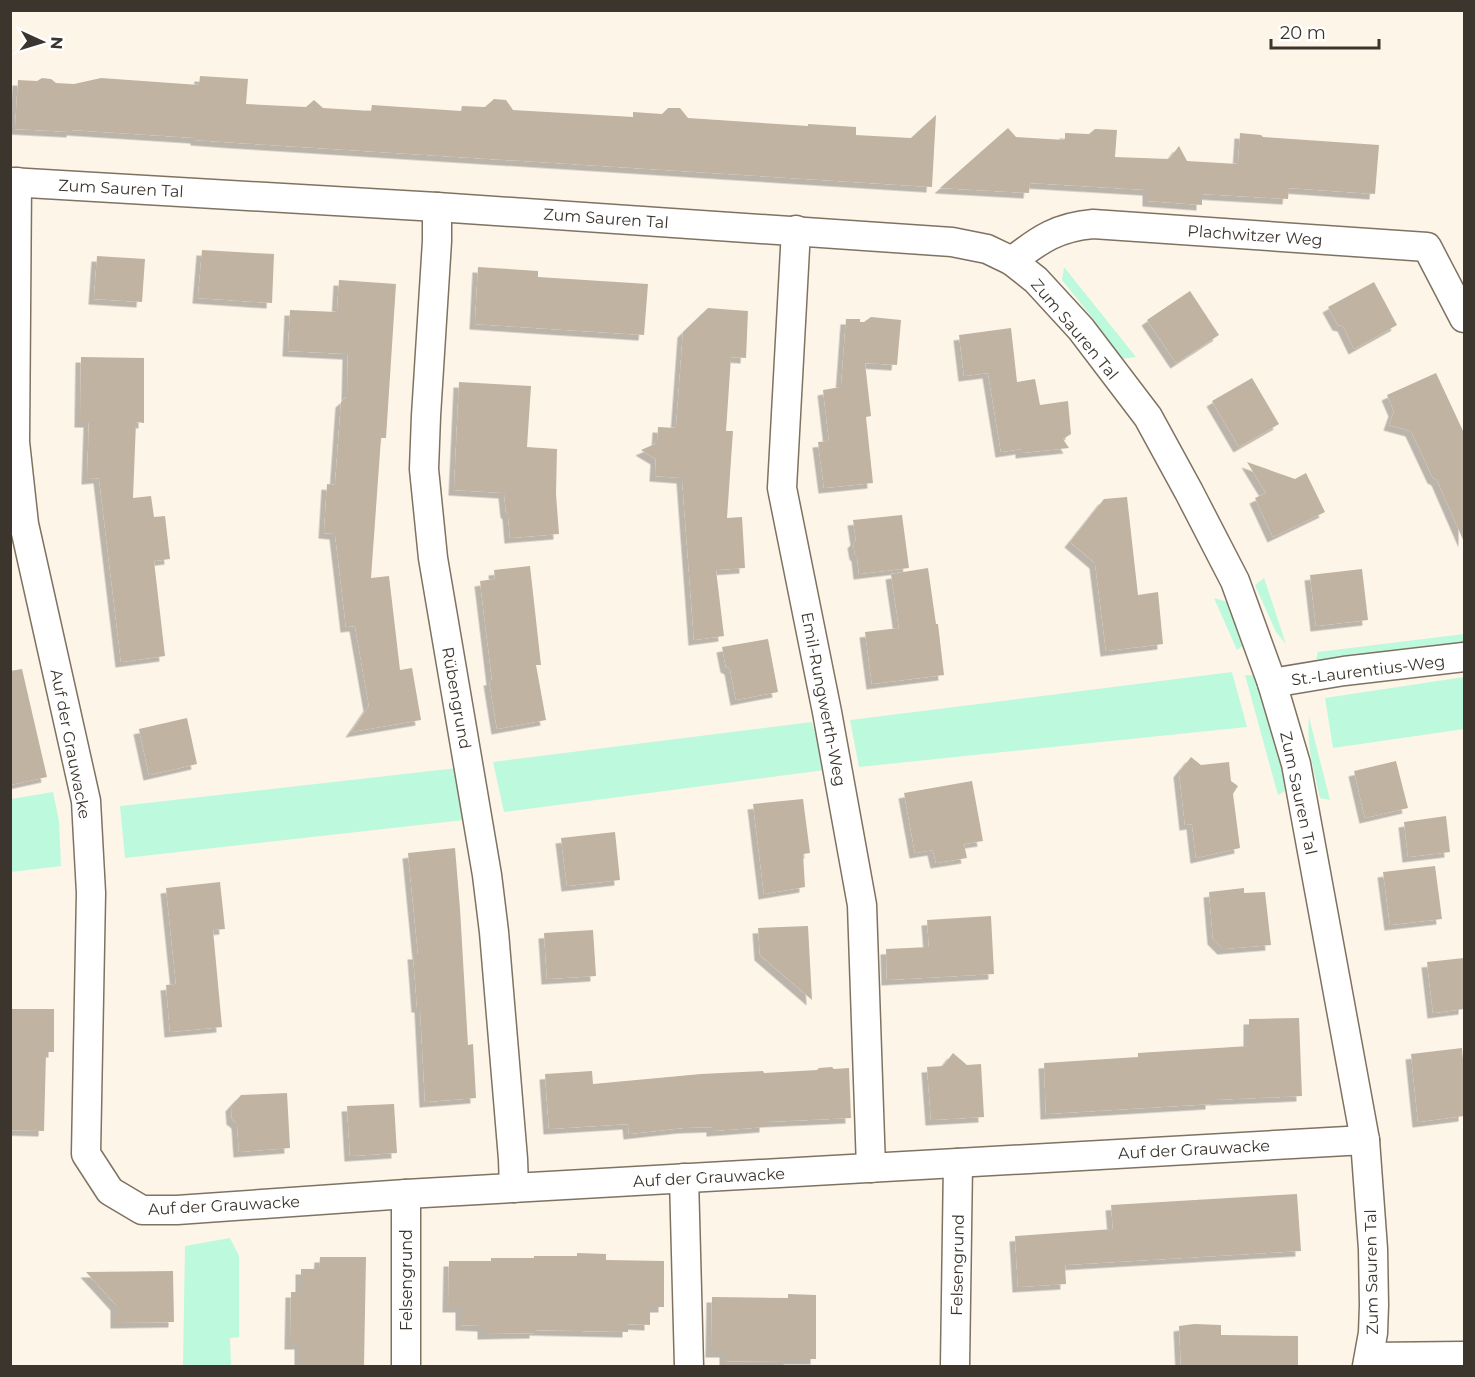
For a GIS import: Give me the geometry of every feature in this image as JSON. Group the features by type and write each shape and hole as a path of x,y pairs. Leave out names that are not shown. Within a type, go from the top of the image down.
{"street":[{"name":"Zum Sauren Tal","path":"14,182 437,207 952,242 987,249 1012,261 1036,280 1081,329 1148,417 1190,492 1235,581 1272,683 1296,764 1365,1140 1373,1249 1374,1333 1368,1362"},
{"name":"Auf der Grauwacke","path":"14,182 15,442 22,513 86,801 91,893 86,1154 110,1191 142,1210 177,1210 406,1194 1365,1140"},
{"name":"Rübengrund","path":"437,207 424,468 433,558 487,875 494,932 514,1188"},
{"name":"Plachwitzer Weg","path":"1012,261 1040,239 1077,225 1093,224 1427,247 1464,318"},
{"name":"Emil-Rungwerth-Weg","path":"796,230 782,488 827,712 862,905 871,1168"},
{"name":"St.-Laurentius-Weg","path":"1272,683 1344,671 1464,657"},
{"name":"Felsengrund","path":"955,1366 958,1163"},
{"path":"684,1178 689,1366"},
{"name":"Felsengrund","path":"406,1194 406,1366"},
{"path":"1368,1362 1464,1356"}],"green space":[{"path":"1064,267 1136,357 1121,359 1095,321 1062,280"},
{"path":"1264,578 1286,644 1276,632 1255,585"},
{"path":"1214,598 1228,602 1245,644 1237,650"},
{"path":"1464,634 1464,645 1326,661 1316,659 1318,652"},
{"path":"1232,672 1247,727 859,767 850,720"},
{"path":"1245,675 1258,676 1288,789 1278,795"},
{"path":"1464,677 1464,729 1333,748 1325,698"},
{"path":"1309,717 1330,800 1320,798 1310,748"},
{"path":"812,722 825,770 504,812 493,762"},
{"path":"457,768 464,820 125,858 120,806"},
{"path":"53,792 59,821 61,866 11,872 11,799"},
{"path":"230,1238 239,1256 239,1337 230,1338 231,1366 183,1366 185,1246"}],"building":[{"path":"200,76 248,79 246,104 306,107 314,100 323,108 371,111 372,105 461,111 462,106 485,107 494,99 506,100 513,110 633,117 633,112 662,114 668,108 680,108 688,118 856,127 856,135 911,138 936,115 932,187 238,143 72,130 72,132 15,129 18,80 37,81 42,78 51,79 56,83 74,84 101,78 199,85"},
{"path":"1008,128 1016,137 1065,140 1065,133 1089,134 1095,129 1117,130 1115,157 1169,159 1179,146 1187,161 1238,164 1240,133 1263,137 1379,145 1375,194 1289,188 1288,199 1202,194 1202,205 1148,201 1148,190 1030,183 1029,193 940,188"},
{"path":"202,250 274,254 272,303 198,298"},
{"path":"97,256 145,259 142,302 94,299"},
{"path":"478,267 538,271 538,277 648,284 644,335 475,324"},
{"path":"339,280 396,284 386,438 381,438 371,578 389,576 400,670 412,668 421,720 351,732 369,706 355,626 346,627 335,534 324,533 327,484 335,485 341,402 347,397 348,354 288,351 290,310 337,312"},
{"path":"1374,282 1397,325 1354,349 1343,326 1338,325 1328,307"},
{"path":"1190,291 1219,335 1176,363 1147,320"},
{"path":"708,308 748,311 746,358 731,357 726,431 733,431 727,518 742,517 745,568 716,570 724,636 694,640 682,478 655,476 656,459 641,450 657,443 658,427 676,428 683,332"},
{"path":"871,317 901,320 897,365 865,363 871,416 866,417 873,483 824,488 818,442 829,441 823,390 841,387 846,319 860,319 860,322 864,322"},
{"path":"1011,328 1017,382 1035,379 1040,405 1068,401 1071,434 1063,439 1069,448 1021,453 1021,449 1001,452 988,373 964,376 959,335"},
{"path":"81,357 144,358 144,423 136,422 133,498 151,496 154,517 165,516 170,559 154,561 165,656 121,662 99,478 87,479 89,422 80,422"},
{"path":"1436,373 1464,433 1464,542 1437,480 1433,478 1411,431 1389,425 1394,411 1387,395"},
{"path":"1252,378 1279,424 1239,447 1212,401"},
{"path":"459,382 531,386 527,447 557,449 556,494 559,534 510,538 504,493 454,490"},
{"path":"1247,462 1295,479 1306,473 1325,512 1273,537 1255,498 1266,493"},
{"path":"1127,497 1138,595 1158,592 1163,644 1106,651 1095,563 1070,542 1104,499"},
{"path":"902,515 909,568 859,574 853,543 856,540 853,520"},
{"path":"530,566 541,665 536,665 546,720 497,729 489,680 492,680 480,581 495,579 494,570"},
{"path":"928,568 944,675 872,684 865,632 899,628 891,574"},
{"path":"1362,569 1368,620 1316,626 1310,575"},
{"path":"768,639 778,692 736,700 730,669 726,667 722,647"},
{"path":"22,669 47,777 10,785 10,671"},
{"path":"187,718 197,764 149,775 139,729"},
{"path":"1191,757 1201,765 1229,762 1231,781 1238,786 1233,794 1240,848 1196,858 1192,824 1185,825 1179,772"},
{"path":"1396,761 1408,808 1365,818 1354,771"},
{"path":"972,781 983,841 964,844 967,858 936,863 933,850 915,853 904,793"},
{"path":"803,799 810,853 803,854 805,887 764,894 753,804"},
{"path":"1446,816 1450,852 1408,857 1404,822"},
{"path":"615,832 620,880 567,886 561,838"},
{"path":"455,848 468,1045 473,1044 476,1098 425,1102 420,1007 417,1007 413,954 418,954 408,853"},
{"path":"1435,866 1442,919 1390,925 1383,872"},
{"path":"220,882 225,929 213,930 222,1027 170,1032 166,985 176,984 166,888"},
{"path":"1244,888 1244,893 1265,892 1271,945 1223,949 1213,939 1209,892"},
{"path":"991,916 994,974 887,980 886,949 929,947 927,920"},
{"path":"808,926 812,1000 760,955 758,928"},
{"path":"593,930 596,976 547,979 544,933"},
{"path":"1464,958 1464,1009 1433,1013 1427,962"},
{"path":"10,1009 54,1009 54,1052 46,1052 44,1131 10,1130"},
{"path":"1299,1018 1302,1096 1211,1100 1211,1104 1046,1114 1044,1063 1138,1057 1138,1053 1249,1046 1249,1019"},
{"path":"1462,1048 1464,1116 1418,1122 1411,1054"},
{"path":"953,1053 967,1065 981,1064 984,1117 931,1120 927,1067 943,1066"},
{"path":"832,1067 834,1069 849,1068 851,1118 765,1122 765,1127 712,1131 712,1127 683,1128 629,1134 628,1124 549,1129 545,1074 592,1071 593,1084 701,1074 763,1071 764,1073"},
{"path":"287,1093 290,1148 239,1152 237,1123 232,1119 231,1106 241,1095"},
{"path":"394,1104 397,1153 350,1156 347,1106"},
{"path":"1297,1194 1301,1251 1065,1265 1066,1284 1018,1287 1015,1236 1113,1229 1111,1205"},
{"path":"577,1253 606,1254 606,1260 664,1261 664,1307 650,1307 650,1325 628,1324 628,1332 535,1330 535,1333 483,1334 483,1326 461,1325 461,1307 448,1307 449,1261 577,1256"},
{"path":"320,1257 366,1257 364,1366 300,1366 300,1344 290,1344 291,1292 301,1292 301,1269 319,1269"},
{"path":"173,1271 174,1322 116,1323 116,1305 86,1272"},
{"path":"788,1294 816,1295 816,1359 789,1359 789,1362 725,1361 725,1352 711,1352 712,1297 788,1298"},
{"path":"1221,1325 1221,1335 1298,1336 1298,1366 1181,1366 1179,1326"}]}
